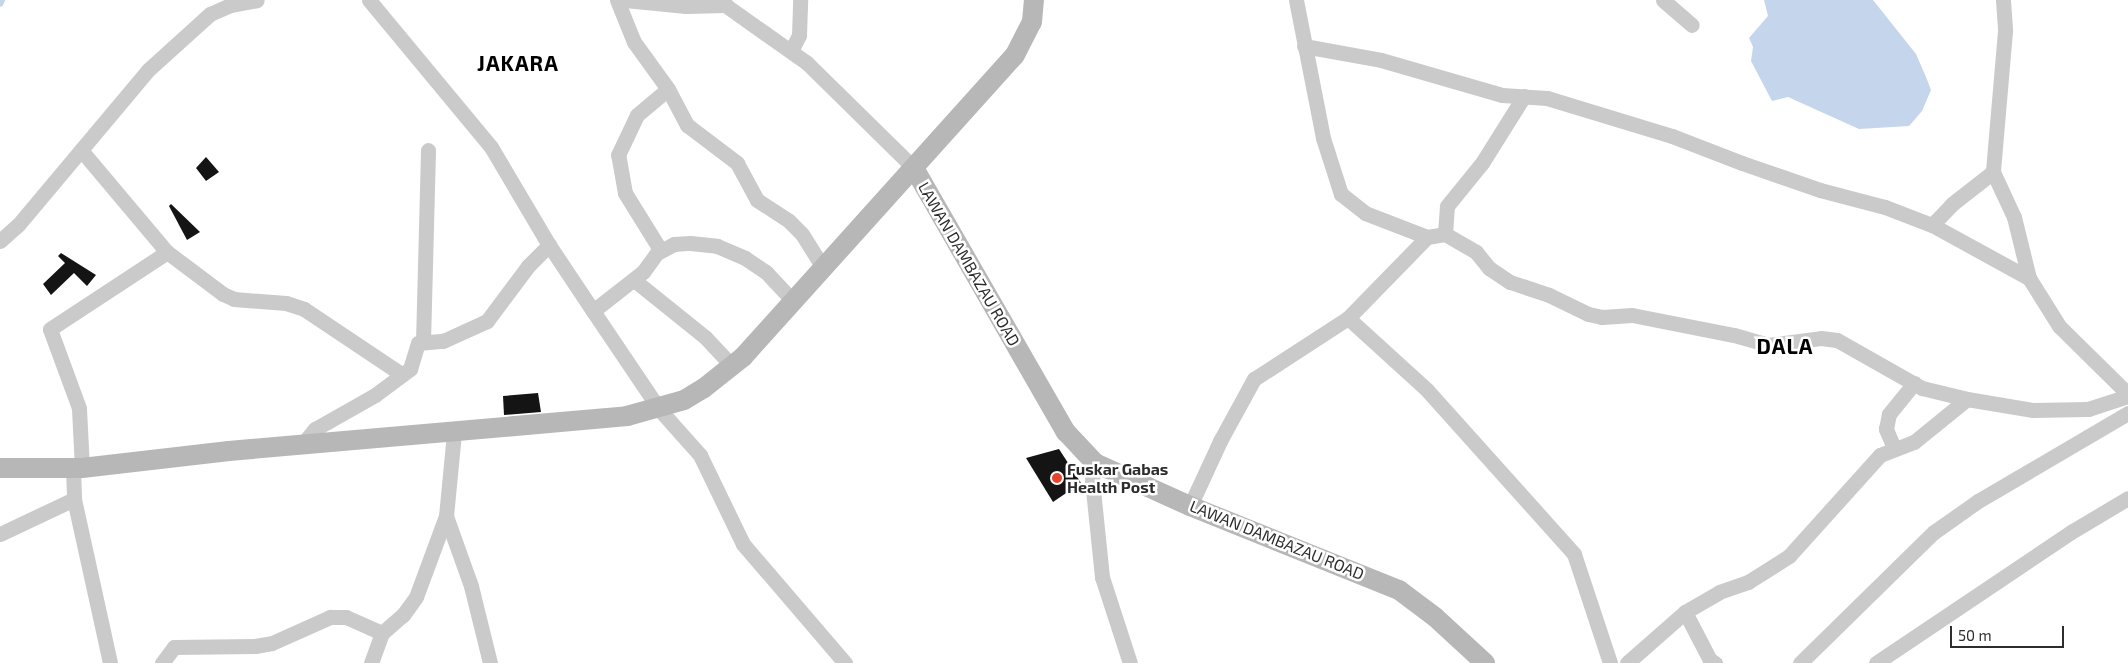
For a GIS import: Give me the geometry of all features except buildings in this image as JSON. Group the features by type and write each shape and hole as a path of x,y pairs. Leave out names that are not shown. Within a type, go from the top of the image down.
{"main road":[{"path":"0,468 77,468 627,416 659,409 684,400 733,367 1015,55 1032,22 1034,0"},
{"name":"LAWAN DAMBAZAU ROAD","path":"914,168 1066,432 1095,464 1190,506 1399,590 1436,617 1485,663"}],"street":[{"path":"0,241 18,225 148,70 210,14 230,5 257,0"},
{"path":"369,0 491,146 549,245 592,311 659,409 700,455 743,544 845,663"},
{"path":"617,0 634,42 668,89 687,125 737,163 756,200 789,221 802,234 823,268"},
{"path":"625,0 686,6 722,2 807,63 914,168"},
{"path":"791,51 799,35 800,0"},
{"path":"1296,0 1323,138 1341,194 1374,218 1427,237 1446,234 1476,252 1490,268 1510,282 1549,295 1588,314 1602,317 1632,315 1734,334 1768,345 1821,338 1837,340 1914,383 1967,399 2033,410 2088,409 2128,395 2059,326 2028,278 2014,217 1993,172 2005,31 2003,0"},
{"path":"1662,0 1692,25"},
{"path":"1304,46 1382,60 1502,95 1547,98 1672,136 1820,190 1885,206 1932,225 2028,278"},
{"path":"661,251 625,193 618,155 636,115 668,89"},
{"path":"1446,234 1447,206 1482,163 1524,96"},
{"path":"81,150 167,252 234,299 286,303 304,309 401,374"},
{"path":"423,342 428,150"},
{"path":"1932,225 1952,204 1993,172"},
{"path":"1190,506 1220,441 1254,379 1348,318 1427,237"},
{"path":"592,311 634,280 661,251 674,244 690,243 717,246 766,272 793,301"},
{"path":"300,446 315,428 375,395 414,366 416,345 423,342 443,341 487,321 528,266 549,245"},
{"path":"110,663 74,499 79,408 50,329 167,252"},
{"path":"634,280 704,337 733,367"},
{"path":"1348,318 1427,390 1574,554 1610,663"},
{"path":"1894,448 1886,429 1889,414 1914,383"},
{"path":"1627,663 1684,612 1719,592 1748,582 1789,556 1880,456 1894,448 1914,442 1967,399"},
{"path":"1800,663 1934,532 1978,501 2128,413"},
{"path":"371,663 382,633 404,615 416,597 446,516 454,432"},
{"path":"1095,464 1092,480 1102,577 1130,663"},
{"path":"1876,663 2071,532 2128,498"},
{"path":"0,534 74,499"},
{"path":"446,516 471,586 490,663"},
{"path":"1684,612 1710,660 1715,663"},
{"path":"162,663 174,646 255,646 272,643 330,617 346,617 382,633"}],"water":[{"path":"1764,0 1873,0 1916,54 1931,90 1922,111 1909,126 1859,129 1788,97 1772,101 1751,61 1753,47 1749,38 1768,16"}],"waterway":[{"path":"0,4 2,0"}],"place":[{"name":"Fuskar Gabas Health Post","path":"1057,478"}],"district":[{"name":"JAKARA","path":"518,63"},
{"name":"DALA","path":"1785,346"}]}
